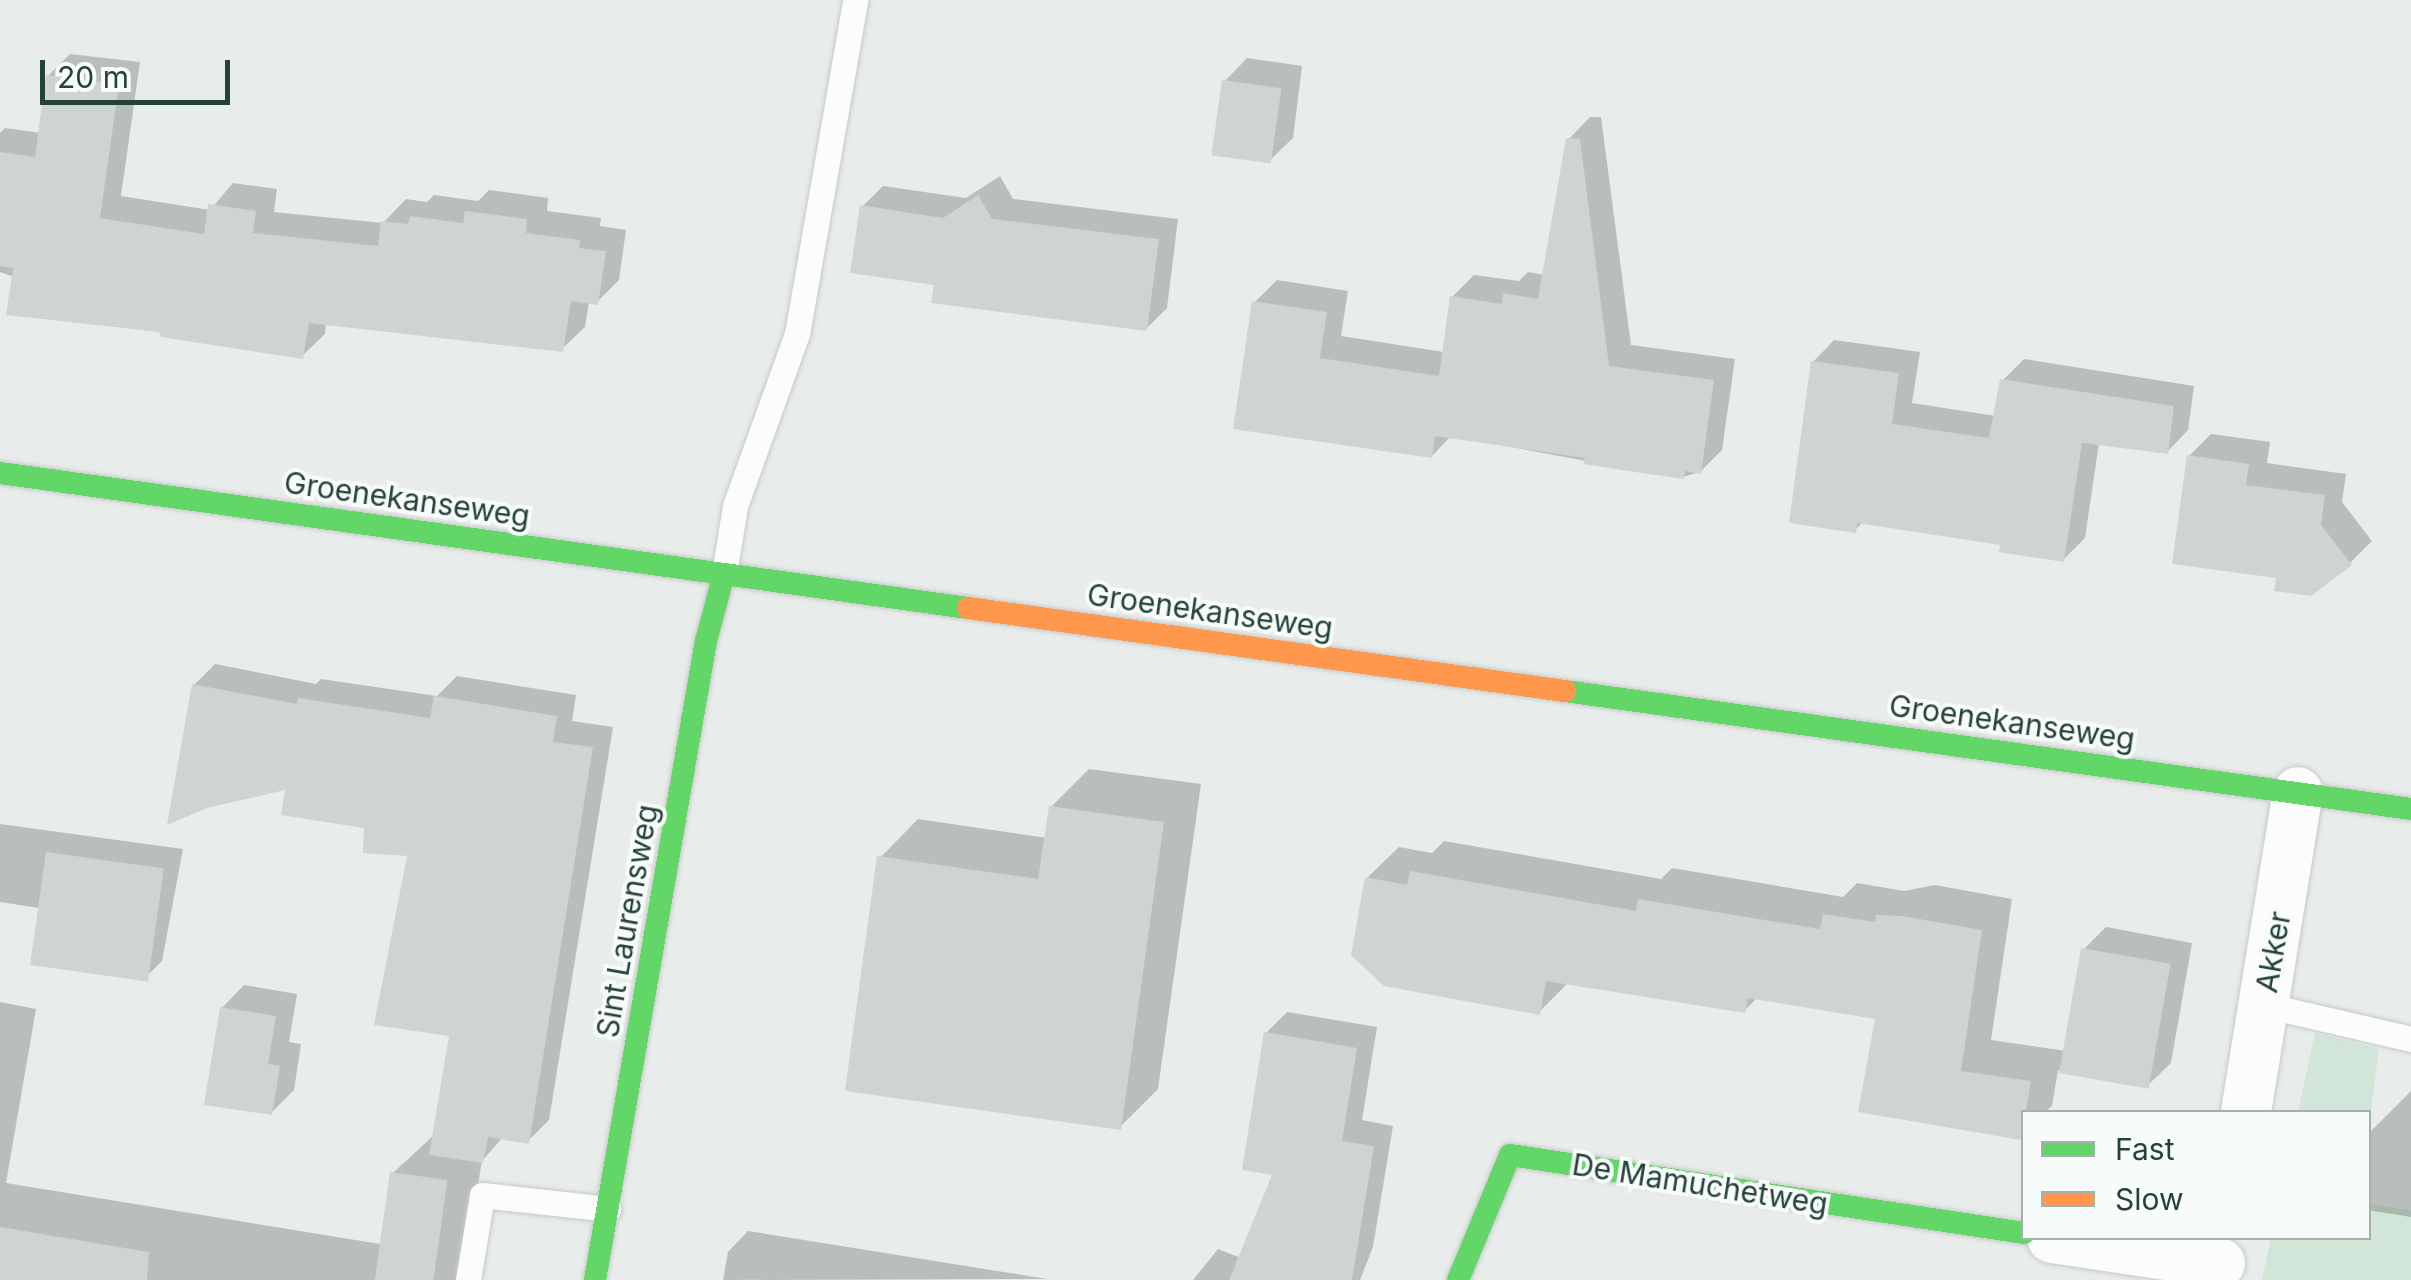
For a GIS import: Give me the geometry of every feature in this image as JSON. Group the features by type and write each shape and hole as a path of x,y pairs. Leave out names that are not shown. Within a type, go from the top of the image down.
{"main road":[{"name":"Groenekanseweg","path":"0,473 2411,809"},
{"name":"Sint Laurensweg","path":"596,1280 706,641 724,574"},
{"name":"De Mamuchetweg","path":"1458,1280 1510,1155 2021,1233"}],"street":[{"name":"Akker","path":"2246,1110 2298,792"},
{"path":"2067,1240 2221,1260"}],"lane":[{"path":"724,574 735,506 798,334 855,0"},
{"path":"2264,1005 2411,1039"},
{"path":"468,1280 482,1195 608,1209"}],"green space":[{"path":"2315,1033 2379,1049 2371,1111 2298,1110"},
{"path":"2371,1203 2411,1211 2411,1280 2262,1280 2271,1240 2371,1240"}],"building":[{"path":"46,75 119,84 100,218 204,234 208,204 256,211 253,233 378,246 381,221 408,224 410,216 463,223 465,211 527,219 526,233 580,240 579,248 606,251 598,305 571,301 563,352 309,323 303,359 161,337 159,332 6,315 13,268 0,266 0,152 35,157"},
{"path":"1222,80 1281,88 1271,164 1211,155"},
{"path":"1566,138 1580,139 1609,366 1714,380 1701,474 1685,471 1684,479 1635,472 1584,464 1585,458 1435,436 1432,458 1233,429 1252,301 1327,312 1320,358 1439,376 1450,296 1502,304 1503,293 1538,299"},
{"path":"978,195 992,219 1159,239 1147,331 931,303 934,285 850,273 860,205 943,218"},
{"path":"1811,361 1899,373 1892,424 1989,438 2000,379 2174,406 2168,454 2082,443 2064,562 1999,552 2000,545 1857,523 1856,533 1789,523"},
{"path":"2187,455 2249,464 2246,485 2325,495 2321,525 2352,565 2311,596 2274,591 2276,578 2172,564"},
{"path":"192,684 297,704 298,698 430,718 434,696 557,716 553,742 593,747 529,1144 488,1137 483,1163 429,1155 449,1036 374,1025 407,856 363,853 364,828 281,815 285,790 207,808 167,825"},
{"path":"1049,806 1164,822 1121,1130 845,1091 877,856 1038,879"},
{"path":"46,852 164,869 148,981 30,965"},
{"path":"1410,871 1636,911 1638,899 1820,929 1823,914 1875,922 1876,915 1902,916 1982,930 1961,1071 2031,1081 2026,1110 2021,1110 2021,1140 1858,1112 1875,1019 1748,998 1745,1013 1546,981 1540,1015 1384,986 1351,955 1365,877 1407,885"},
{"path":"2081,948 2171,964 2149,1089 2059,1073"},
{"path":"220,1007 276,1016 268,1064 280,1066 272,1115 204,1105"},
{"path":"1264,1032 1357,1048 1342,1141 1374,1146 1352,1280 1229,1280 1272,1175 1242,1170"},
{"path":"390,1172 447,1180 433,1280 375,1280"},
{"path":"0,1227 149,1252 147,1280 0,1280"}],"traffic: fast":[{"path":"0,473 968,608"},
{"path":"595,1280 706,641 724,574"},
{"path":"1565,691 2411,809"},
{"path":"1458,1280 1510,1155 2021,1233"}],"traffic: slow":[{"path":"968,608 1565,691"}]}
